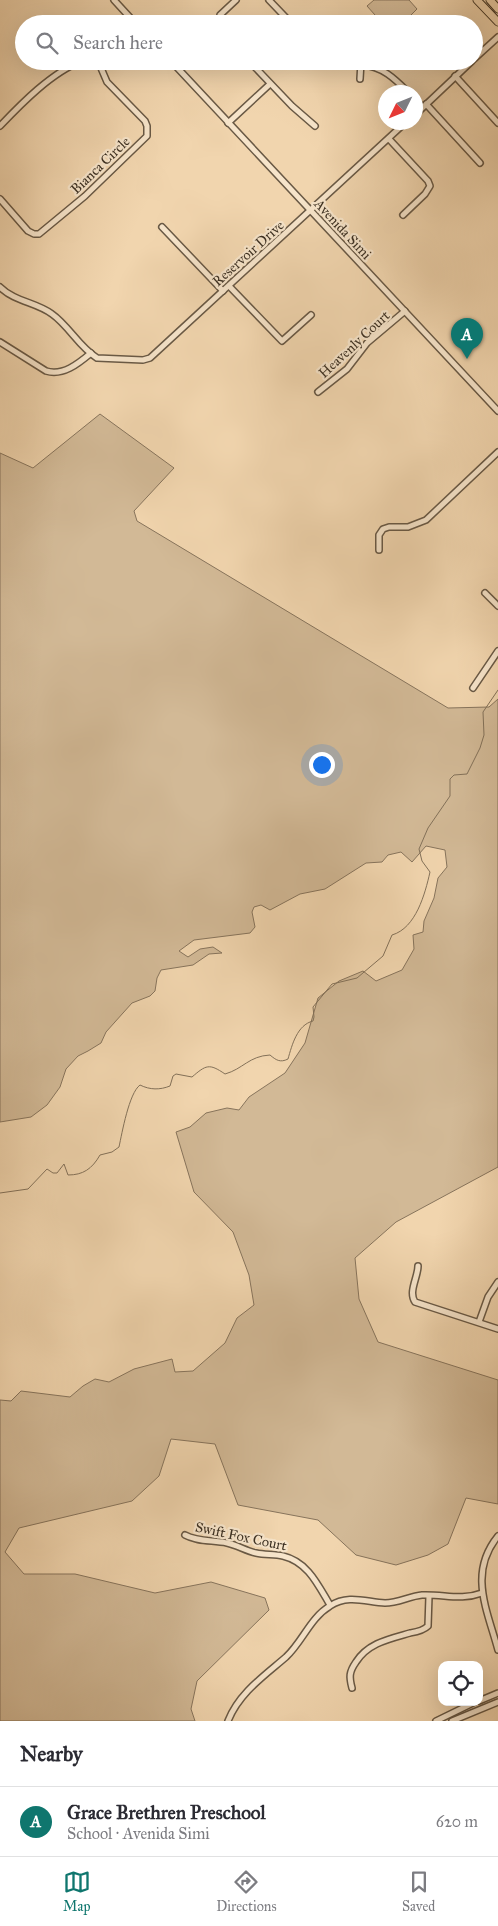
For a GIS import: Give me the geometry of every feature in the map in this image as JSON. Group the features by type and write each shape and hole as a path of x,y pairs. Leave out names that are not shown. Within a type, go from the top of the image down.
{"main road":[{"path":"477,0 498,22"},
{"path":"490,0 498,9"}],"street":[{"path":"114,0 128,15"},
{"path":"220,15 236,0"},
{"path":"270,0 284,15"},
{"path":"483,51 498,37"},
{"path":"0,126 51,79 64,70"},
{"name":"Bianca Circle","path":"0,199 28,231 39,234 85,196 147,136 148,126 145,121 106,82 101,70"},
{"name":"Avenida Simi","path":"179,70 498,412"},
{"path":"257,70 315,126"},
{"path":"360,79 361,70"},
{"path":"383,70 401,85"},
{"path":"462,70 424,106 480,163"},
{"path":"455,76 498,123"},
{"path":"228,122 270,84"},
{"name":"Reservoir Drive","path":"91,353 100,359 144,360 150,358 398,130"},
{"path":"390,138 428,181 430,186 426,194 403,215"},
{"path":"162,226 223,291"},
{"path":"229,286 282,341 311,315"},
{"path":"0,287 16,299 39,306 54,314 91,353 64,371 52,373 0,342"},
{"name":"Heavenly Court","path":"318,392 347,368 368,343 405,311"},
{"path":"379,550 379,535 384,529 389,527 408,527 426,520 498,452"},
{"path":"485,593 498,606"},
{"path":"473,688 498,651"},
{"path":"418,1266 413,1298 418,1304 498,1329"},
{"path":"479,1322 488,1297 498,1282"},
{"name":"Swift Fox Court","path":"185,1535 194,1540 227,1543 258,1554 280,1555 294,1560 312,1576 330,1605"},
{"path":"498,1536 491,1545 482,1566 481,1577 482,1593 498,1650"},
{"path":"228,1721 240,1699 290,1652 317,1616 330,1605 355,1598 386,1603 414,1597 458,1598 482,1593"},
{"path":"352,1688 350,1674 353,1666 364,1652 379,1642 425,1628 429,1622 429,1596"},
{"path":"483,1699 498,1694"},
{"path":"452,1721 498,1702"},
{"path":"436,1721 467,1706"}],"shaded area":[{"path":"374,0 409,0 417,9 411,15 375,15 367,6"},
{"path":"100,414 174,468 134,511 137,521 448,708 489,707 498,699 498,1167 396,1222 355,1258 359,1299 378,1342 498,1380 498,1504 466,1498 448,1544 428,1555 396,1565 356,1555 318,1520 238,1505 215,1444 171,1439 159,1476 132,1501 19,1528 5,1552 24,1574 75,1574 155,1593 211,1582 265,1598 269,1610 197,1681 191,1709 195,1721 0,1721 0,1400 11,1401 21,1391 70,1397 95,1379 109,1382 134,1369 172,1359 175,1372 193,1371 225,1343 237,1318 254,1305 249,1275 233,1232 194,1192 176,1132 190,1127 206,1113 227,1108 239,1110 249,1097 285,1073 305,1043 318,998 339,981 363,971 376,981 402,970 414,949 413,935 423,932 424,921 434,898 438,878 447,867 445,850 426,846 412,862 401,852 388,855 382,862 366,863 325,889 300,894 270,910 261,905 254,907 252,912 255,927 250,933 194,940 179,951 188,957 200,949 213,947 222,953 209,954 193,965 161,970 157,978 155,991 150,996 132,1003 106,1032 101,1043 78,1056 66,1069 60,1087 47,1105 31,1117 0,1122 0,453 33,468"}],"waterway":[{"path":"0,1193 28,1189 47,1169 57,1173 64,1164 68,1175 78,1174 94,1164 100,1155 112,1152 119,1147 129,1104 140,1085 151,1089 159,1089 170,1086 173,1076 176,1074 192,1077 208,1067 215,1068 225,1074 251,1060 263,1056 270,1055 280,1061 288,1059 293,1042 299,1031 307,1023 313,1021 313,1007 332,984 357,978 383,956 392,935 400,931 413,918 422,900 430,872 422,861 419,849 428,828 450,796 450,779 454,775 467,774 480,748 484,735 483,712 498,690"}],"place":[{"name":"Grace Brethren Preschool","path":"467,359"}]}
